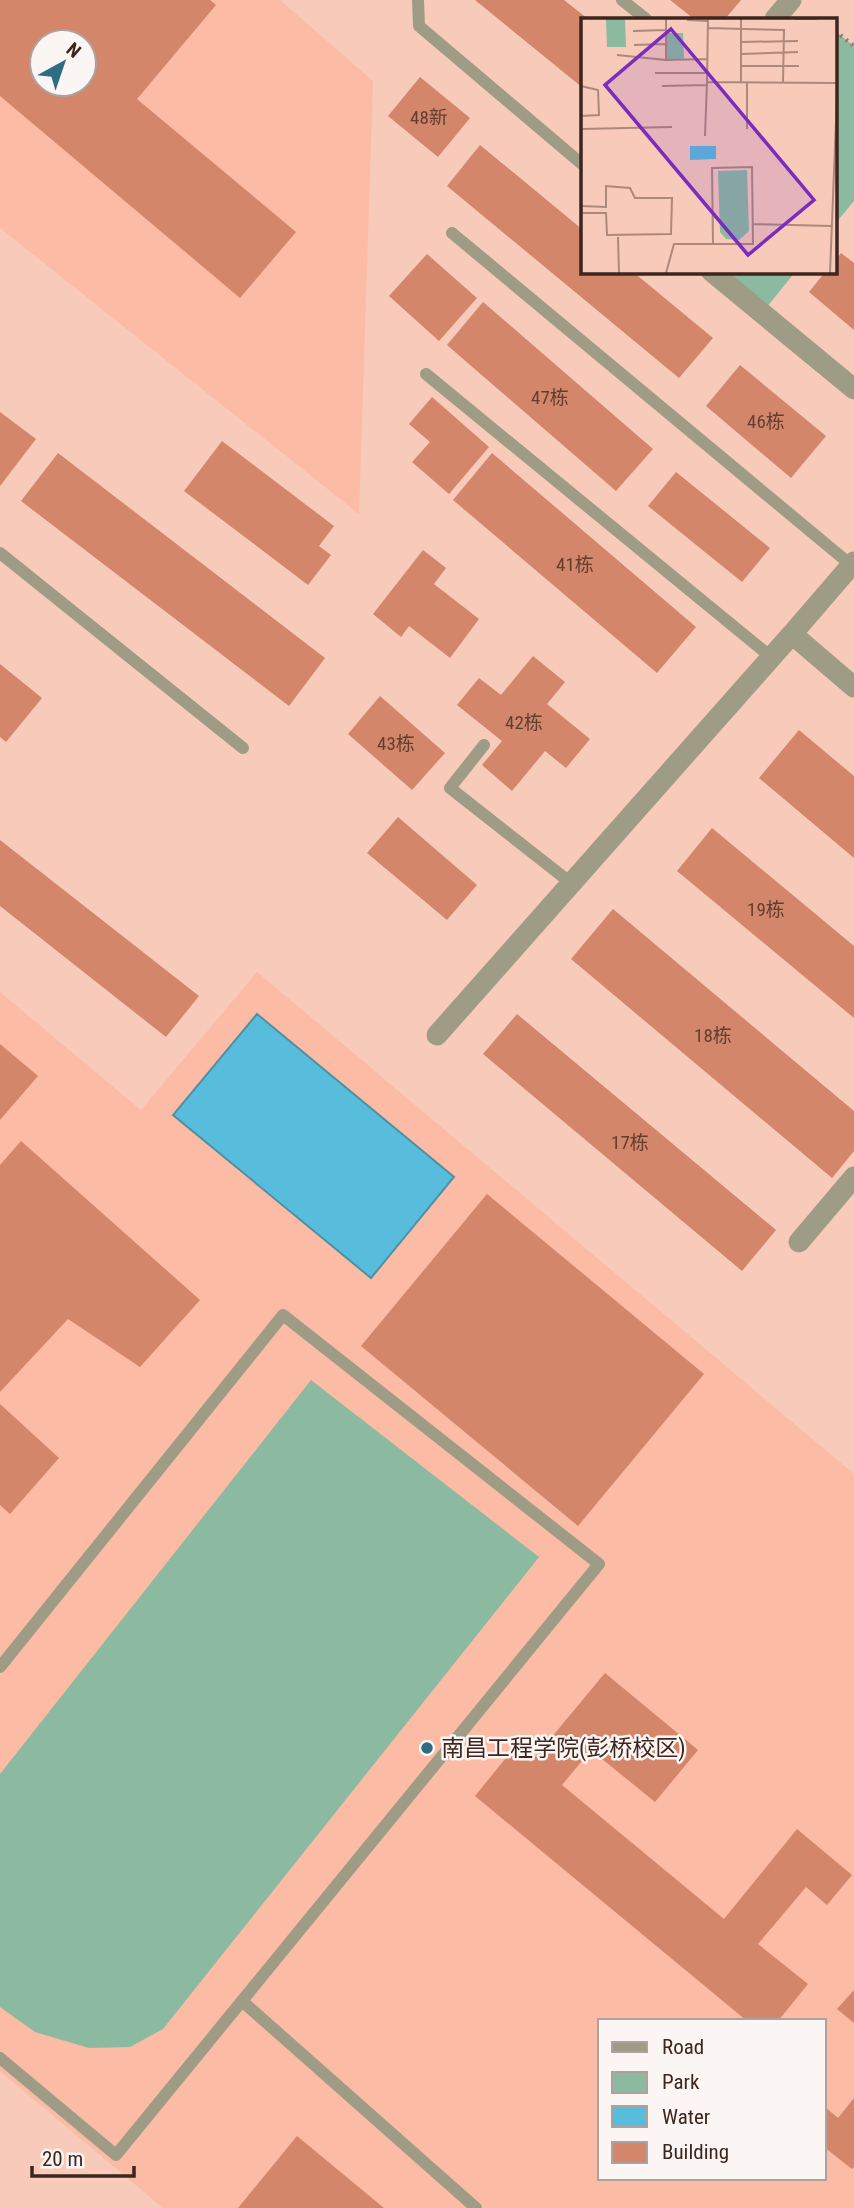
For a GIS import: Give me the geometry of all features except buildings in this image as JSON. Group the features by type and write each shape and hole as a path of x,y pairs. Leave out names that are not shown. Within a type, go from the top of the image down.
{"street":[{"path":"776,18 791,0"},
{"path":"713,273 854,388"},
{"path":"437,1035 853,564"},
{"path":"792,635 854,687"},
{"path":"799,1242 854,1177"}],"lane":[{"path":"418,0 419,26 581,163"},
{"path":"622,0 645,18"},
{"path":"452,233 853,564"},
{"path":"426,374 771,657"},
{"path":"0,553 243,748"},
{"path":"484,745 450,788 571,883"},
{"path":"0,1667 283,1315 599,1564 116,2155 0,2058"},
{"path":"242,2001 476,2208"}],"path":[{"path":"836,32 854,46"}],"shaded area":[{"path":"0,0 280,0 373,81 359,514 0,228"},
{"name":"南昌工程学院(彭桥校区)","path":"257,972 854,1474 854,2208 163,2208 0,2071 0,992 141,1110"}],"green space":[{"path":"836,32 854,46 854,201 836,223"},
{"path":"713,273 794,273 762,313"},
{"path":"311,1380 539,1557 163,2029 130,2047 89,2048 35,2032 0,2007 0,1774"}],"water":[{"path":"257,1014 454,1177 371,1278 173,1115"}],"place":[{"name":"南昌工程学院(彭桥校区)","path":"427,1748"}]}
